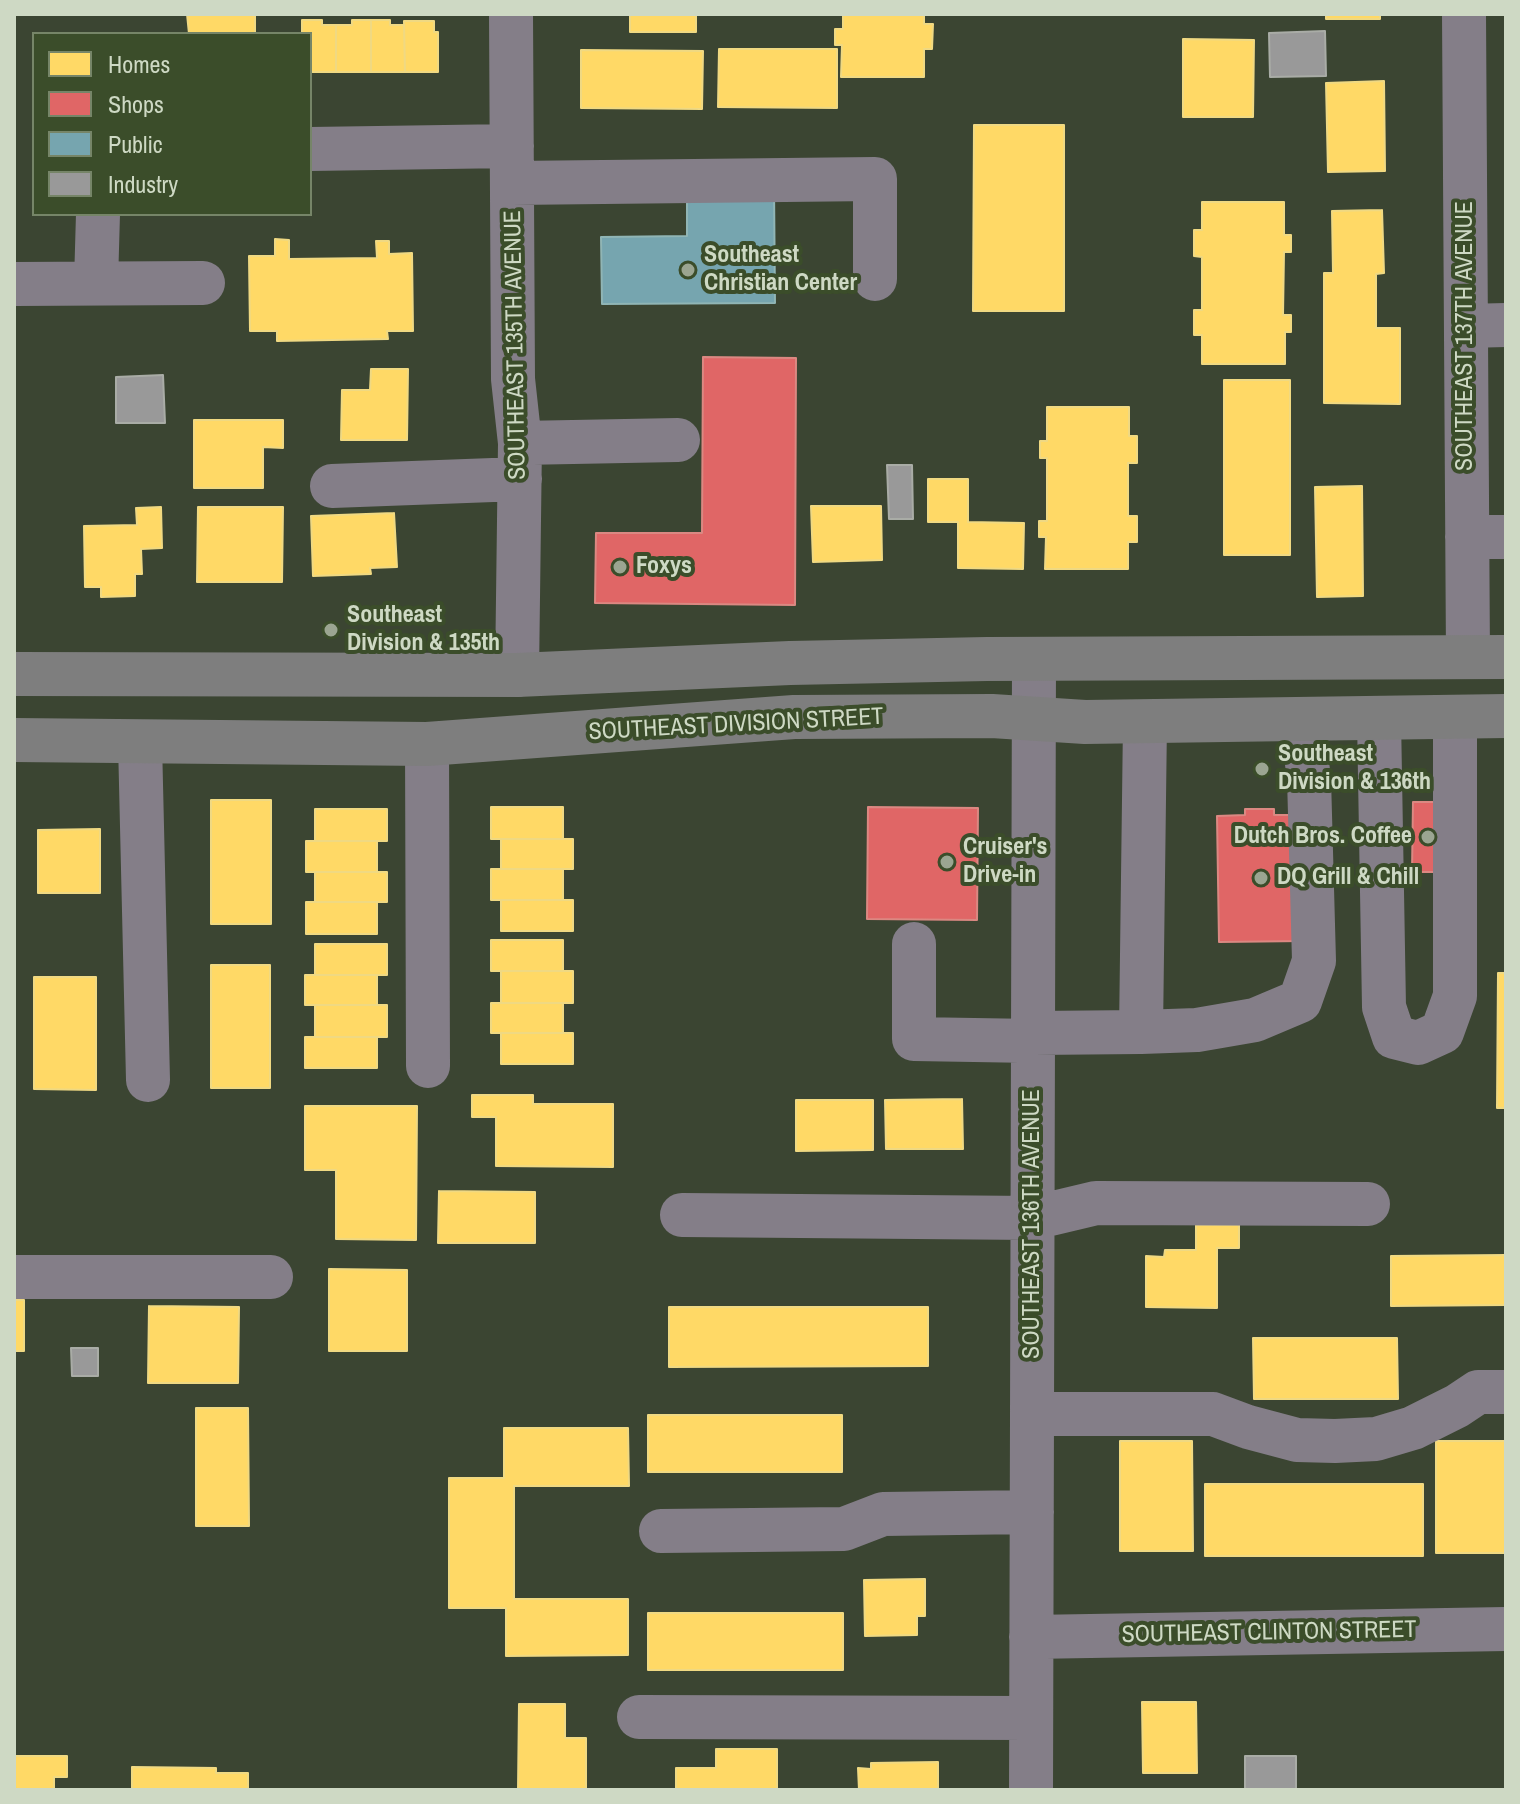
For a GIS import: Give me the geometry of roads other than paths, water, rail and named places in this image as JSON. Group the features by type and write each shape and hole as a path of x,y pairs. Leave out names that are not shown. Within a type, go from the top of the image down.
{"main road":[{"path":"14,674 517,675 790,663 1487,657"},
{"path":"427,744 476,714 501,704 513,690 517,675"},
{"name":"SOUTHEAST DIVISION STREET","path":"14,740 427,744 794,717 992,716 1145,722 1506,716"}],"street":[{"name":"SOUTHEAST 135TH AVENUE","path":"511,14 513,379 520,461 517,675"},
{"name":"SOUTHEAST 137TH AVENUE","path":"1464,14 1486,326 1487,657"},
{"path":"312,149 512,164 875,179 875,279"},
{"path":"96,283 98,216"},
{"path":"14,284 203,283"},
{"path":"332,486 678,440"},
{"name":"SOUTHEAST 136TH AVENUE","path":"1031,1790 1034,659"},
{"path":"1379,718 1384,1007 1394,1037 1418,1043 1442,1032 1455,996 1455,717"},
{"path":"914,944 914,1039 1197,1030 1255,1020 1300,1001 1314,961 1309,778 1301,720"},
{"path":"1141,1032 1145,722"},
{"path":"140,742 148,1080"},
{"path":"427,744 428,1066"},
{"path":"682,1215 1033,1218 1096,1203 1368,1204"},
{"path":"14,1277 271,1277"},
{"path":"1033,1414 1213,1414 1297,1440 1349,1441 1376,1439 1413,1428 1478,1392 1506,1392"},
{"path":"661,1531 844,1529 883,1514 1032,1512"},
{"name":"SOUTHEAST CLINTON STREET","path":"1031,1637 1506,1629"},
{"path":"639,1717 1031,1718"}],"place":[{"name":"Southeast Christian Center","path":"688,270"},
{"name":"Foxys","path":"620,567"},
{"name":"Southeast Division & 135th","path":"331,630"},
{"name":"Southeast Division & 136th","path":"1262,769"},
{"name":"Dutch Bros. Coffee","path":"1428,837"},
{"name":"Cruiser's Drive-in","path":"947,862"},
{"name":"DQ Grill & Chill","path":"1261,878"}]}
